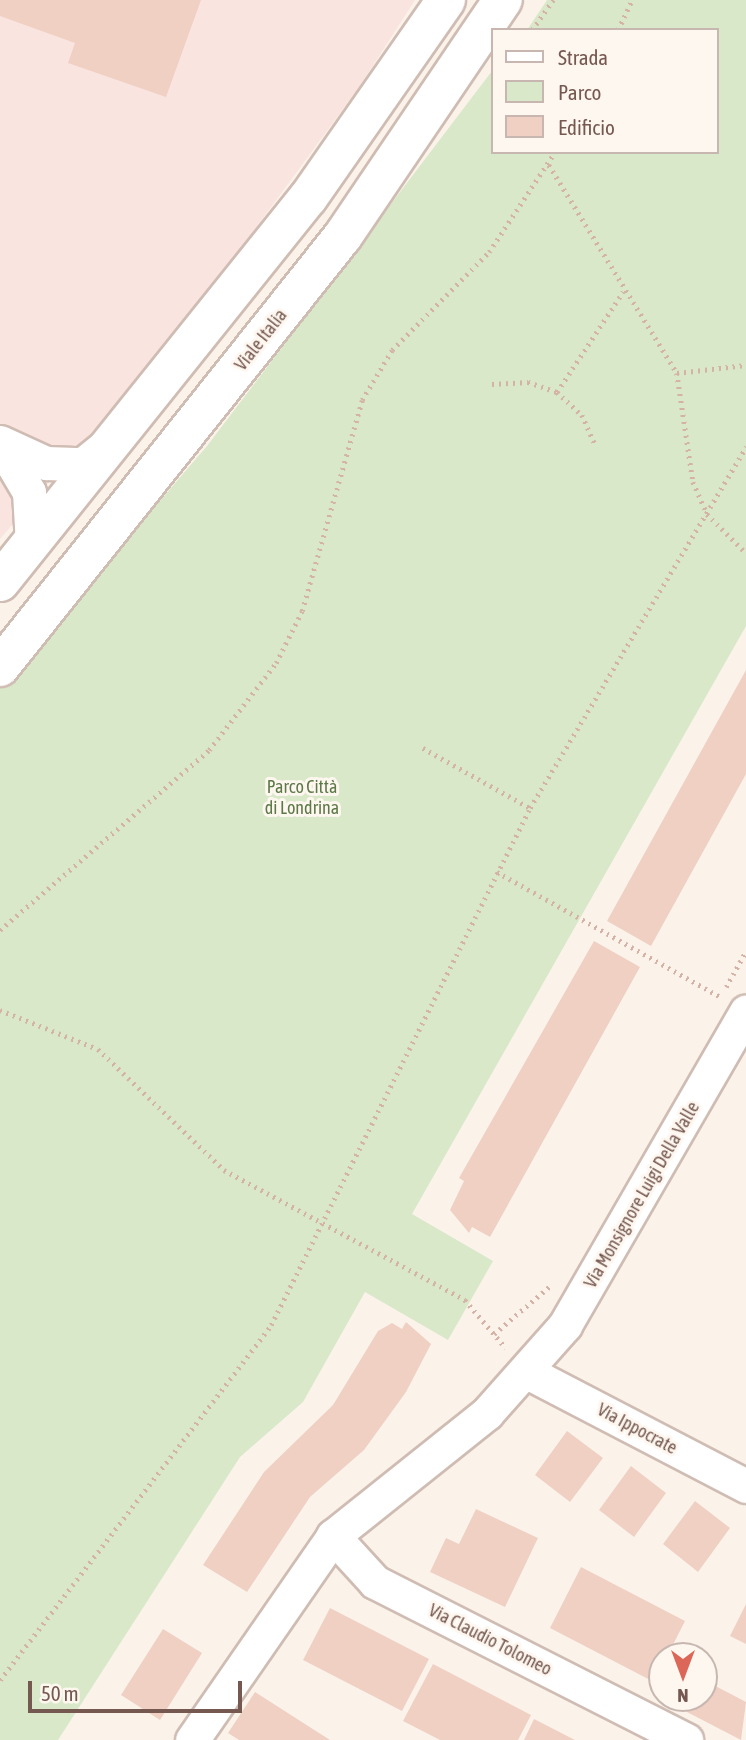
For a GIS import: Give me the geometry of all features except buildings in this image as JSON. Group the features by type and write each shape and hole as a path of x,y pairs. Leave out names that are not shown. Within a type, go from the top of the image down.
{"main road":[{"path":"0,582 308,198 446,0"},
{"name":"Viale Italia","path":"0,667 343,236 503,0"}],"street":[{"path":"0,442 46,463 83,464 120,435"},
{"path":"0,442 29,492 32,544"},
{"name":"Via Monsignore Luigi Della Valle","path":"527,1372 591,1285 746,1011"},
{"path":"197,1738 333,1536 455,1440 527,1372"},
{"name":"Via Ippocrate","path":"527,1372 746,1486"},
{"name":"Via Claudio Tolomeo","path":"333,1536 375,1582 673,1733"}],"path":[{"path":"533,28 553,0"},
{"path":"619,28 632,0"},
{"path":"0,930 209,750 276,663 302,611 362,400 391,350 489,251 554,154"},
{"path":"548,165 623,292 677,373 693,482 707,514 746,553"},
{"path":"557,393 623,292"},
{"path":"677,373 746,365"},
{"path":"492,384 528,382 557,393 582,415 595,444"},
{"path":"0,1680 271,1325 325,1223 530,807 746,447"},
{"path":"423,748 530,807"},
{"path":"497,872 746,1011"},
{"path":"0,1010 98,1049 224,1170 465,1300 527,1372"}],"shaded area":[{"path":"0,0 415,0 360,86 184,326 0,539"}],"green space":[{"name":"Parco Città di Londrina","path":"547,0 746,0 746,626 412,1214 493,1261 448,1340 365,1292 303,1402 240,1457 58,1740 0,1740 0,687 207,446 490,74 490,154 718,154 718,28 528,28"}]}
